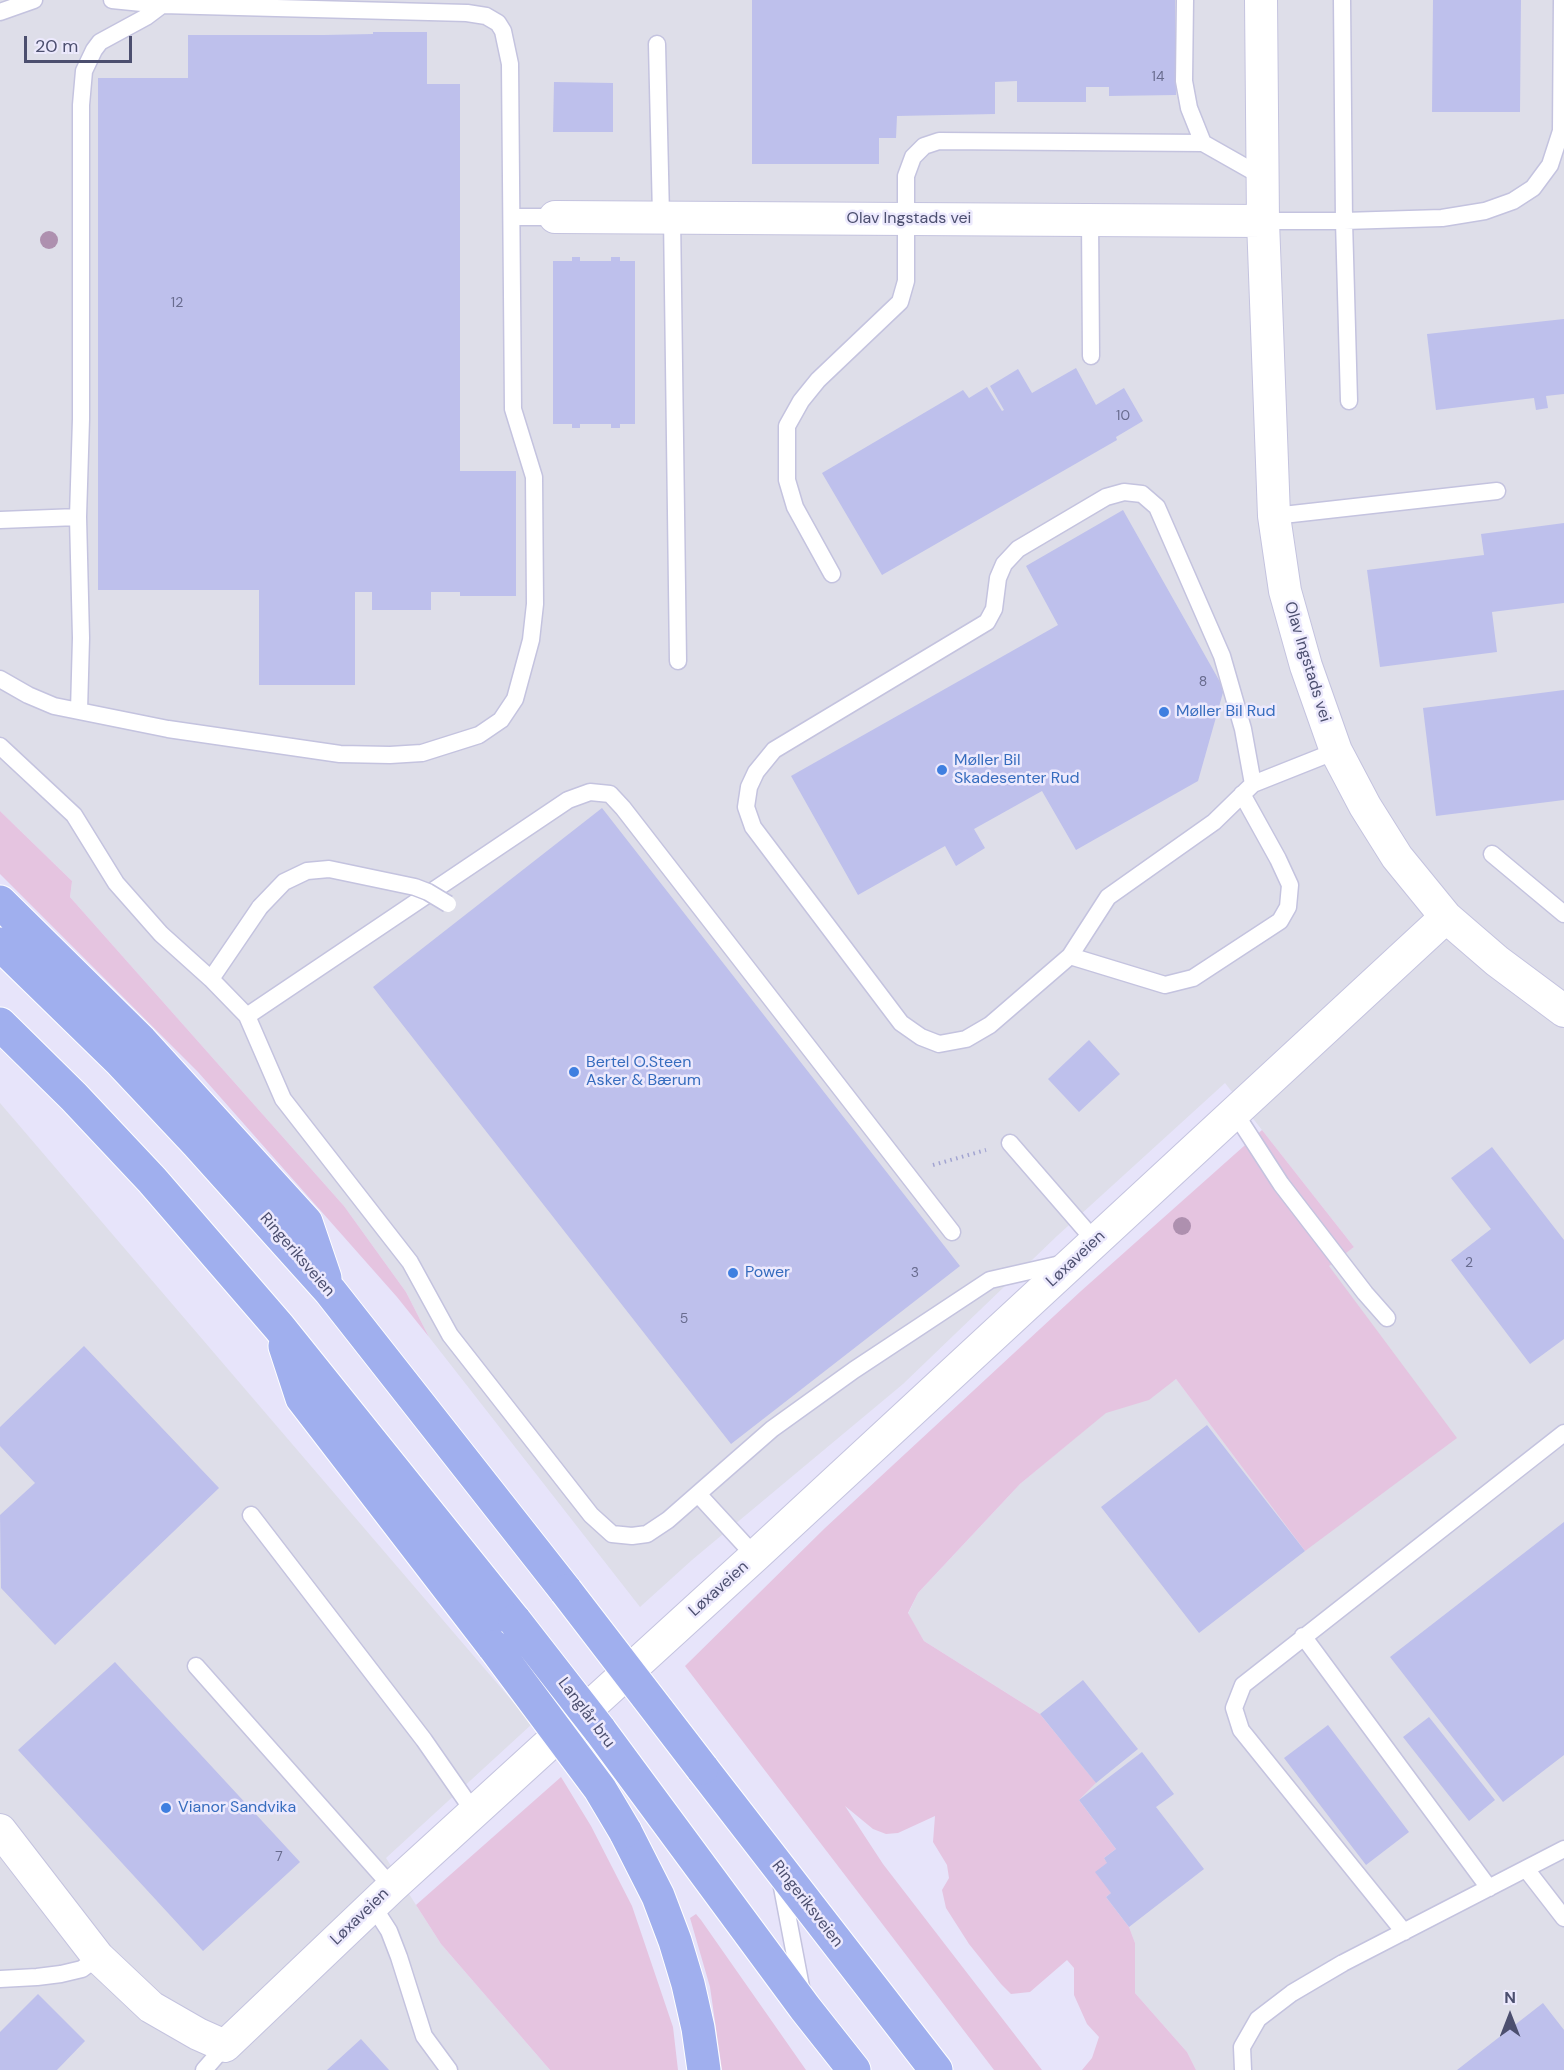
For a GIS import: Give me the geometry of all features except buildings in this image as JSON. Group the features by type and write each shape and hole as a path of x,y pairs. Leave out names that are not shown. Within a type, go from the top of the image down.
{"highway":[{"path":"0,902 141,1041 306,1222 330,1291"},
{"name":"Ringeriksveien","path":"0,944 120,1061 330,1291 566,1591 936,2070"},
{"path":"0,1024 74,1097 152,1180 279,1327 302,1398 600,1789 625,1831 658,1896 675,1941 698,2028 704,2070"},
{"name":"Langlår bru","path":"279,1327 599,1729 854,2070"}],"street":[{"name":"Olav Ingstads vei","path":"1261,0 1263,221 1274,516 1285,591 1306,666 1336,751 1365,806 1397,857 1446,917 1497,961 1564,1011"},
{"name":"Olav Ingstads vei","path":"555,217 1263,221"},
{"name":"Løxaveien","path":"225,2046 382,1896 755,1556 1446,917"},
{"path":"0,1830 98,1957 151,2007 198,2034 225,2046"}],"lane":[{"path":"0,12 34,0"},
{"path":"0,679 28,695 54,705 168,729 340,754 422,753 479,735 501,720 515,699 531,640 535,604 534,477 513,409 510,64 503,31 494,19 467,13 162,4 112,0"},
{"path":"1185,0 1184,81 1189,108 1203,143"},
{"path":"1342,0 1344,221 1349,401"},
{"path":"1263,221 1442,218 1485,211 1513,201 1533,188 1550,165 1561,131 1562,0"},
{"path":"79,711 81,105 84,71 100,42 146,16 162,4"},
{"path":"657,44 667,216 678,660"},
{"path":"832,574 795,507 787,480 787,426 801,401 818,380 900,302 906,281 906,176 913,157 924,146 939,141 1203,143 1263,177"},
{"path":"512,217 555,217"},
{"path":"1090,219 1091,356"},
{"path":"1274,516 1497,491"},
{"path":"1070,956 1165,985 1192,978 1280,921 1288,907 1290,885 1247,789 1243,729 1222,656 1157,507 1143,494 1124,492 1106,497 1018,549 1004,564 998,578 994,609 987,622 774,750 756,772 748,787 746,807 753,827 901,1023 921,1037 939,1044 966,1039 990,1025 1070,956 1108,897 1214,822 1247,789 1336,751"},
{"path":"0,520 78,517"},
{"path":"0,746 74,815 116,883 161,934 211,979 247,1016 283,1099 410,1262 450,1335 591,1515 612,1534 632,1536 647,1534 668,1520 772,1429 854,1370 990,1280 1085,1251 1010,1143"},
{"path":"247,1016 568,800 590,792 610,794 631,817 952,1232"},
{"path":"1492,854 1564,914"},
{"path":"211,979 260,907 284,882 307,871 329,869 416,887 448,904"},
{"path":"1235,1113 1281,1184 1387,1318"},
{"path":"1404,1932 1241,1730 1234,1708 1243,1685 1564,1433"},
{"path":"699,1494 755,1556"},
{"path":"251,1515 424,1740 474,1812"},
{"path":"1303,1636 1490,1888"},
{"path":"196,1666 382,1896 389,1931 424,2036 448,2070"},
{"path":"1243,2070 1242,2047 1258,2019 1292,1993 1564,1849"},
{"path":"778,1866 806,2008"},
{"path":"1526,1869 1564,1918"},
{"path":"0,1979 37,1977 82,1969 98,1957"},
{"path":"204,2070 225,2046"}],"path":[{"path":"906,1172 1010,1143"}],"shaded area":[{"path":"0,0 1564,0 1564,2070 1196,2070 1187,2052 1135,1993 1135,1943 1129,1927 1106,1897 1111,1893 1104,1858 1116,1849 1079,1800 1095,1784 1040,1714 924,1641 908,1614 918,1593 1020,1484 1106,1412 1176,1379 1305,1551 1328,1265 1354,1247 1225,1083 1057,1236 903,1384 692,1560 640,1607 429,1337 406,1292 344,1206 70,897 72,881 0,811"},
{"path":"0,811 72,881 70,897 344,1206 406,1292 429,1337 397,1297 198,1072 0,874"},
{"path":"0,1103 532,1724 386,1858 441,1944 550,2070 0,2070"},
{"path":"1262,1130 1354,1247 1329,1266 1457,1438 1305,1551 1176,1379 1149,1400 1106,1413 1020,1484 918,1593 908,1613 924,1641 1040,1714 1096,1783 1079,1800 1116,1849 1104,1858 1107,1863 1111,1893 1106,1897 1129,1927 1135,1943 1135,1993 1187,2052 1196,2070 1082,2070 1092,2058 1099,2037 1087,2024 1074,1995 1074,1968 1067,1960 1030,1992 1011,1994 969,1944 946,1908 942,1890 949,1878 947,1865 933,1842 935,1816 898,1833 886,1834 873,1829 845,1806 883,1864 1042,2070 994,2070 685,1666 825,1528 1081,1291"},
{"path":"561,1777 591,1826 632,1906 673,2027 678,2070 550,2070 441,1944 416,1905"},
{"path":"696,1914 806,2070 722,2070 710,1987 690,1918"}],"place":[{"name":"Møller Bil Rud","path":"1164,712"},
{"name":"Møller Bil Skadesenter Rud","path":"942,770"},
{"name":"Bertel O.Steen Asker & Bærum","path":"574,1072"},
{"name":"Power","path":"733,1273"},
{"name":"Vianor Sandvika","path":"166,1808"}]}
